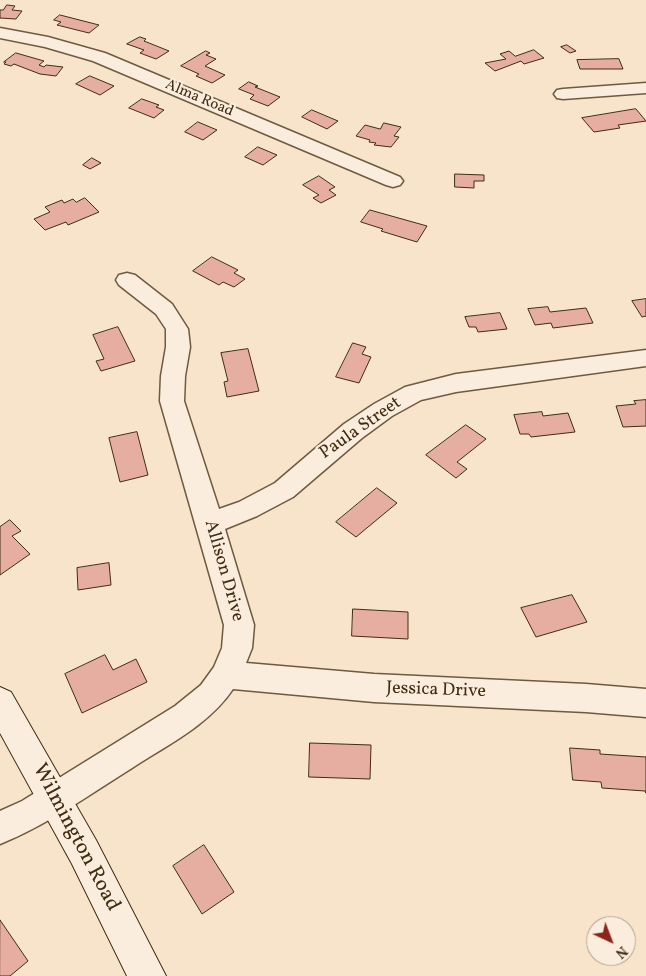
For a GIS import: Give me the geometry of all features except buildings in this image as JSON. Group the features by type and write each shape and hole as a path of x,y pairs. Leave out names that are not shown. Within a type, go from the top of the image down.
{"main road":[{"name":"Wilmington Road","path":"0,702 55,799 147,976"}],"street":[{"name":"Alma Road","path":"0,33 55,43 99,57 393,181"},
{"path":"563,94 646,88"},
{"name":"Allison Drive","path":"0,828 23,818 55,799 186,716 212,695 226,674 237,648 239,625 172,401 173,376 178,348 177,329 164,309 127,280"},
{"name":"Paula Street","path":"210,524 248,509 284,490 353,431 383,410 414,394 456,383 646,358"},
{"name":"Jessica Drive","path":"226,674 374,688 586,698 646,703"}]}
